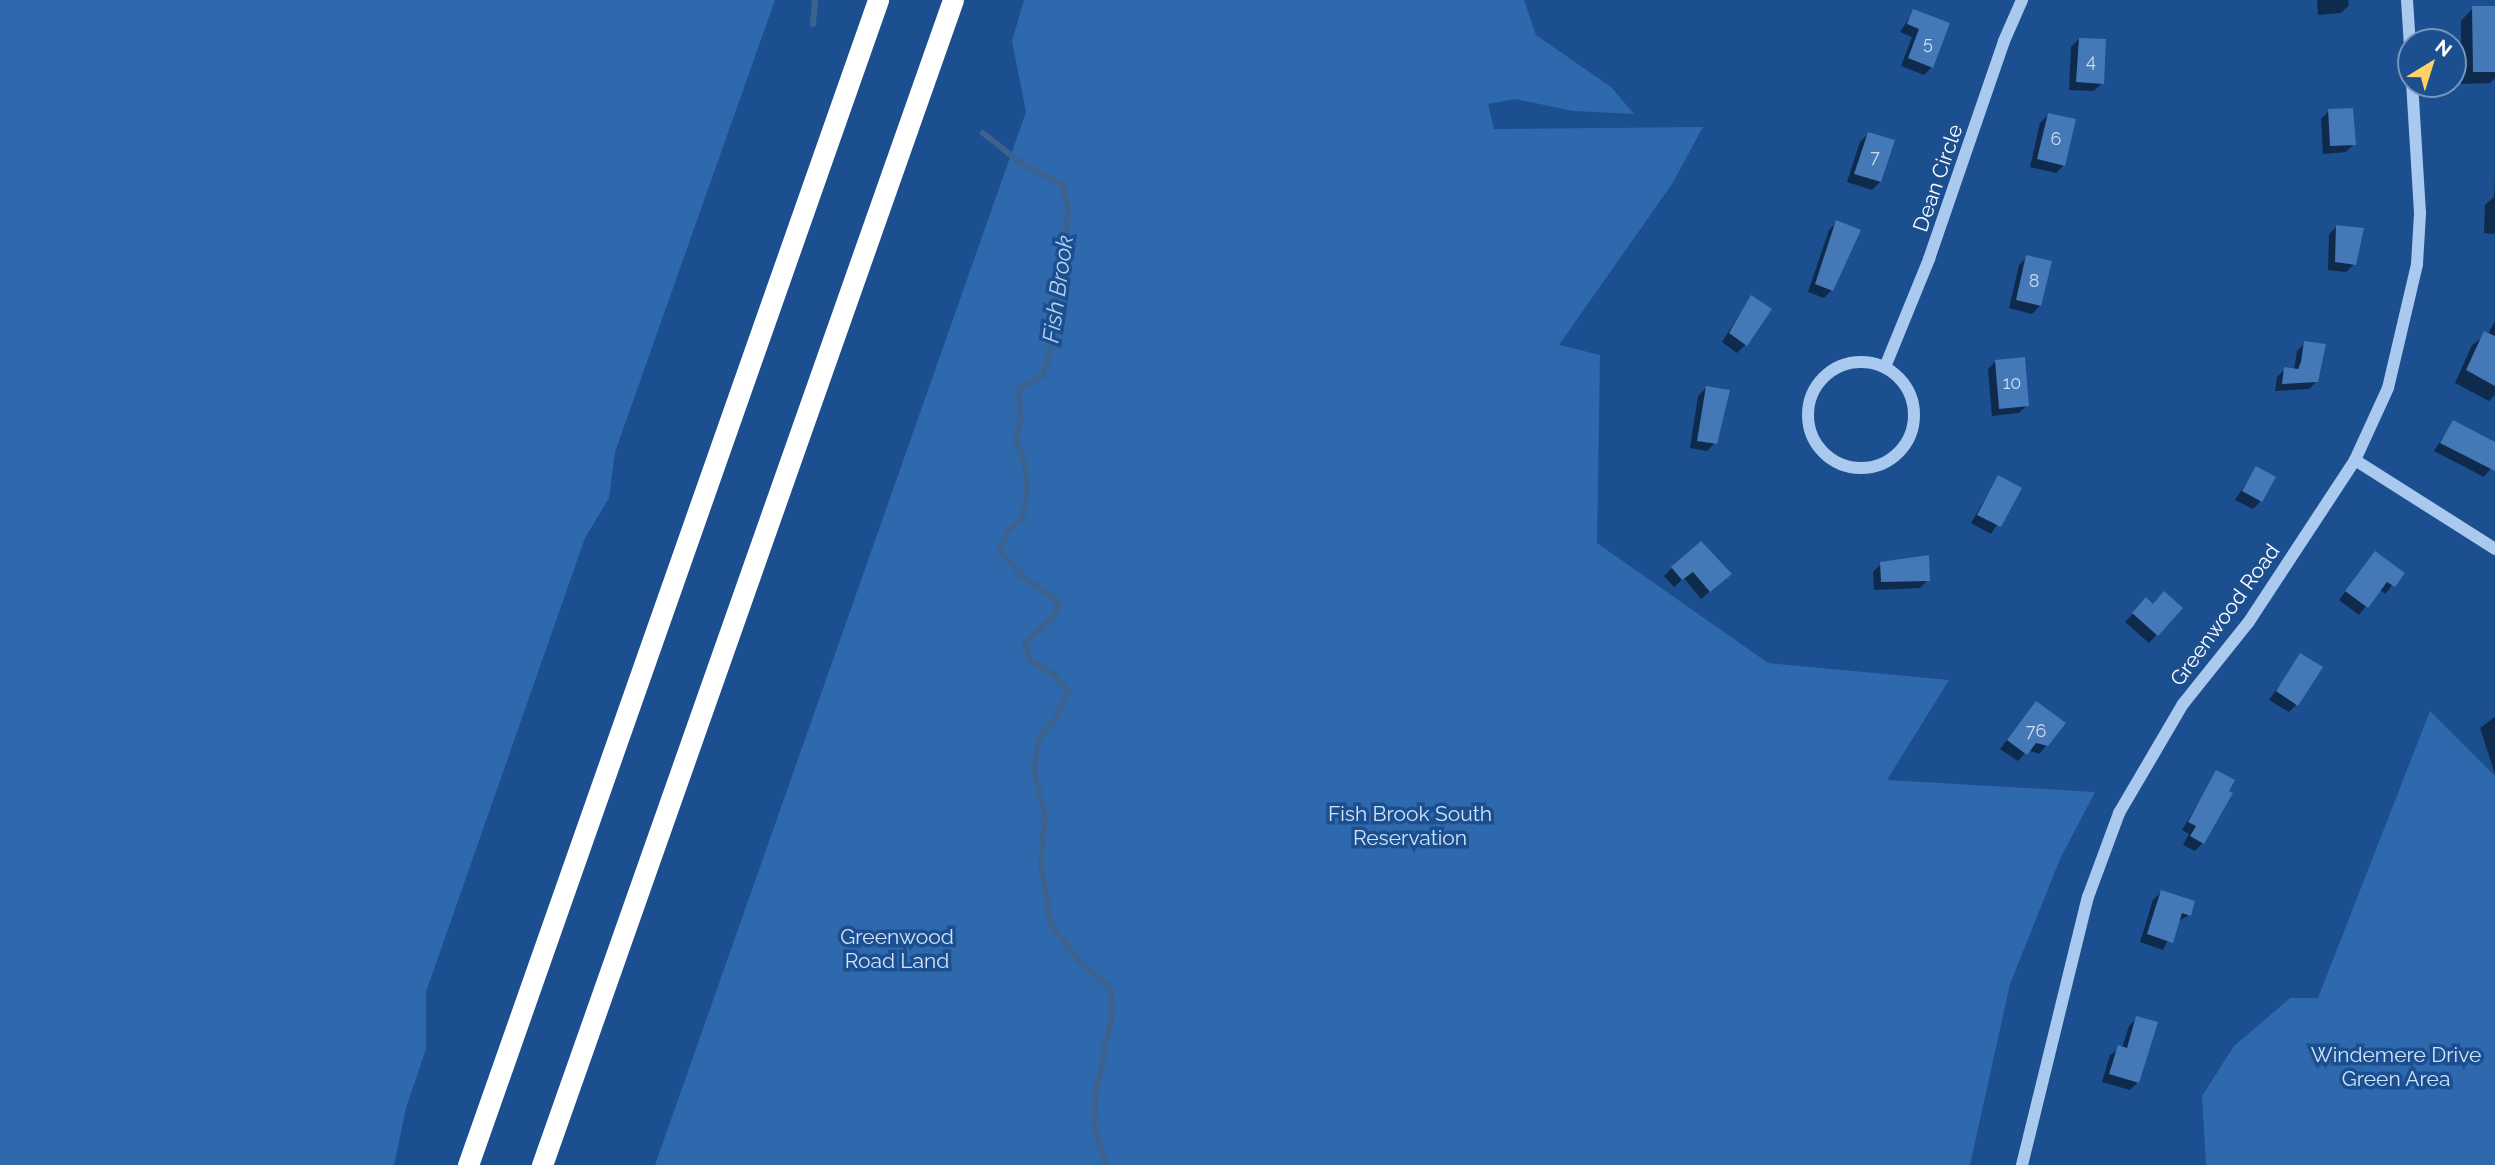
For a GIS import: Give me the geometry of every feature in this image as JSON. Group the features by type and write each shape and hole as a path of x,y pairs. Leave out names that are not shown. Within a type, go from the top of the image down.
{"highway":[{"path":"468,1165 878,0"},
{"path":"542,1165 953,0"}],"street":[{"name":"Dean Circle","path":"1885,367 1930,259 2004,41 2022,0"},
{"path":"2407,0 2409,28"},
{"name":"Greenwood Road","path":"2022,1165 2088,897 2119,813 2183,704 2255,612 2355,460 2388,388 2417,264 2420,213 2413,98"},
{"path":"1863,361 1885,367 1904,383 1914,405 1908,442 1891,460 1867,468 1832,460 1816,443 1808,422 1815,388 1840,366 1863,361"},
{"path":"2355,460 2495,549"}],"green space":[{"path":"0,0 775,0 615,452 609,498 585,538 426,992 426,1049 406,1108 394,1165 0,1165"},
{"name":"Fish Brook South Reservation","path":"1024,0 1524,0 1536,35 1611,87 1634,114 1573,111 1515,99 1488,104 1494,129 1703,127 1672,184 1559,345 1600,355 1597,543 1768,663 1949,680 1887,780 2095,792 2060,859 2010,984 1970,1165 655,1165 1026,112 1012,41"},
{"name":"Windemere Drive Green Area","path":"2430,711 2495,776 2495,1165 2206,1165 2202,1096 2234,1046 2290,998 2318,998"}],"building":[{"path":"2472,6 2495,6 2495,72 2473,72"},
{"path":"1913,9 1950,23 1933,68 1908,58 1919,29 1907,24"},
{"path":"2079,38 2106,39 2104,84 2076,82"},
{"path":"2353,108 2356,145 2330,146 2328,109"},
{"path":"2048,113 2076,119 2065,166 2037,159"},
{"path":"1868,132 1895,140 1881,182 1854,174"},
{"path":"1836,220 1861,230 1833,291 1815,284"},
{"path":"2336,225 2364,228 2356,265 2335,262"},
{"path":"2026,255 2052,261 2041,306 2016,300"},
{"path":"1751,295 1772,309 1747,346 1729,333"},
{"path":"2484,331 2495,336 2495,386 2466,370"},
{"path":"2304,341 2326,344 2318,382 2282,384 2284,367 2298,369"},
{"path":"2025,357 2029,406 1999,409 1995,360"},
{"path":"1706,386 1730,390 1717,444 1697,441"},
{"path":"2453,420 2495,442 2495,471 2440,443"},
{"path":"2256,466 2276,477 2262,502 2242,491"},
{"path":"1998,475 2022,488 2001,527 1977,515"},
{"path":"1701,541 1732,574 1710,592 1693,572 1682,580 1671,567"},
{"path":"2375,551 2405,573 2395,587 2387,582 2368,608 2345,591"},
{"path":"1929,555 1930,581 1881,582 1880,562"},
{"path":"2164,591 2183,608 2158,636 2132,613 2146,597 2153,604"},
{"path":"2300,653 2323,667 2298,706 2276,691"},
{"path":"2036,701 2066,723 2048,746 2036,743 2027,755 2007,740"},
{"path":"2216,770 2235,780 2229,791 2233,793 2204,844 2190,836 2196,826 2188,822"},
{"path":"2161,890 2195,901 2191,916 2182,913 2173,943 2147,934"},
{"path":"2136,1016 2158,1022 2139,1083 2109,1074 2118,1045 2127,1048"}],"waterway":[{"name":"Fish Brook","path":"813,24 815,0"},
{"name":"Fish Brook","path":"983,133 1021,163 1062,184 1068,208 1064,266 1054,292 1056,330 1043,375 1018,390 1021,417 1016,438 1026,471 1027,498 1021,520 1007,531 1000,551 1021,575 1059,603 1053,617 1025,643 1029,659 1055,676 1068,692 1057,717 1039,739 1034,771 1045,815 1041,864 1051,924 1080,962 1109,986 1113,1009 1095,1097 1094,1127 1106,1165"}],"park label":[{"name":"Greenwood Road Land","path":"897,949"}]}
